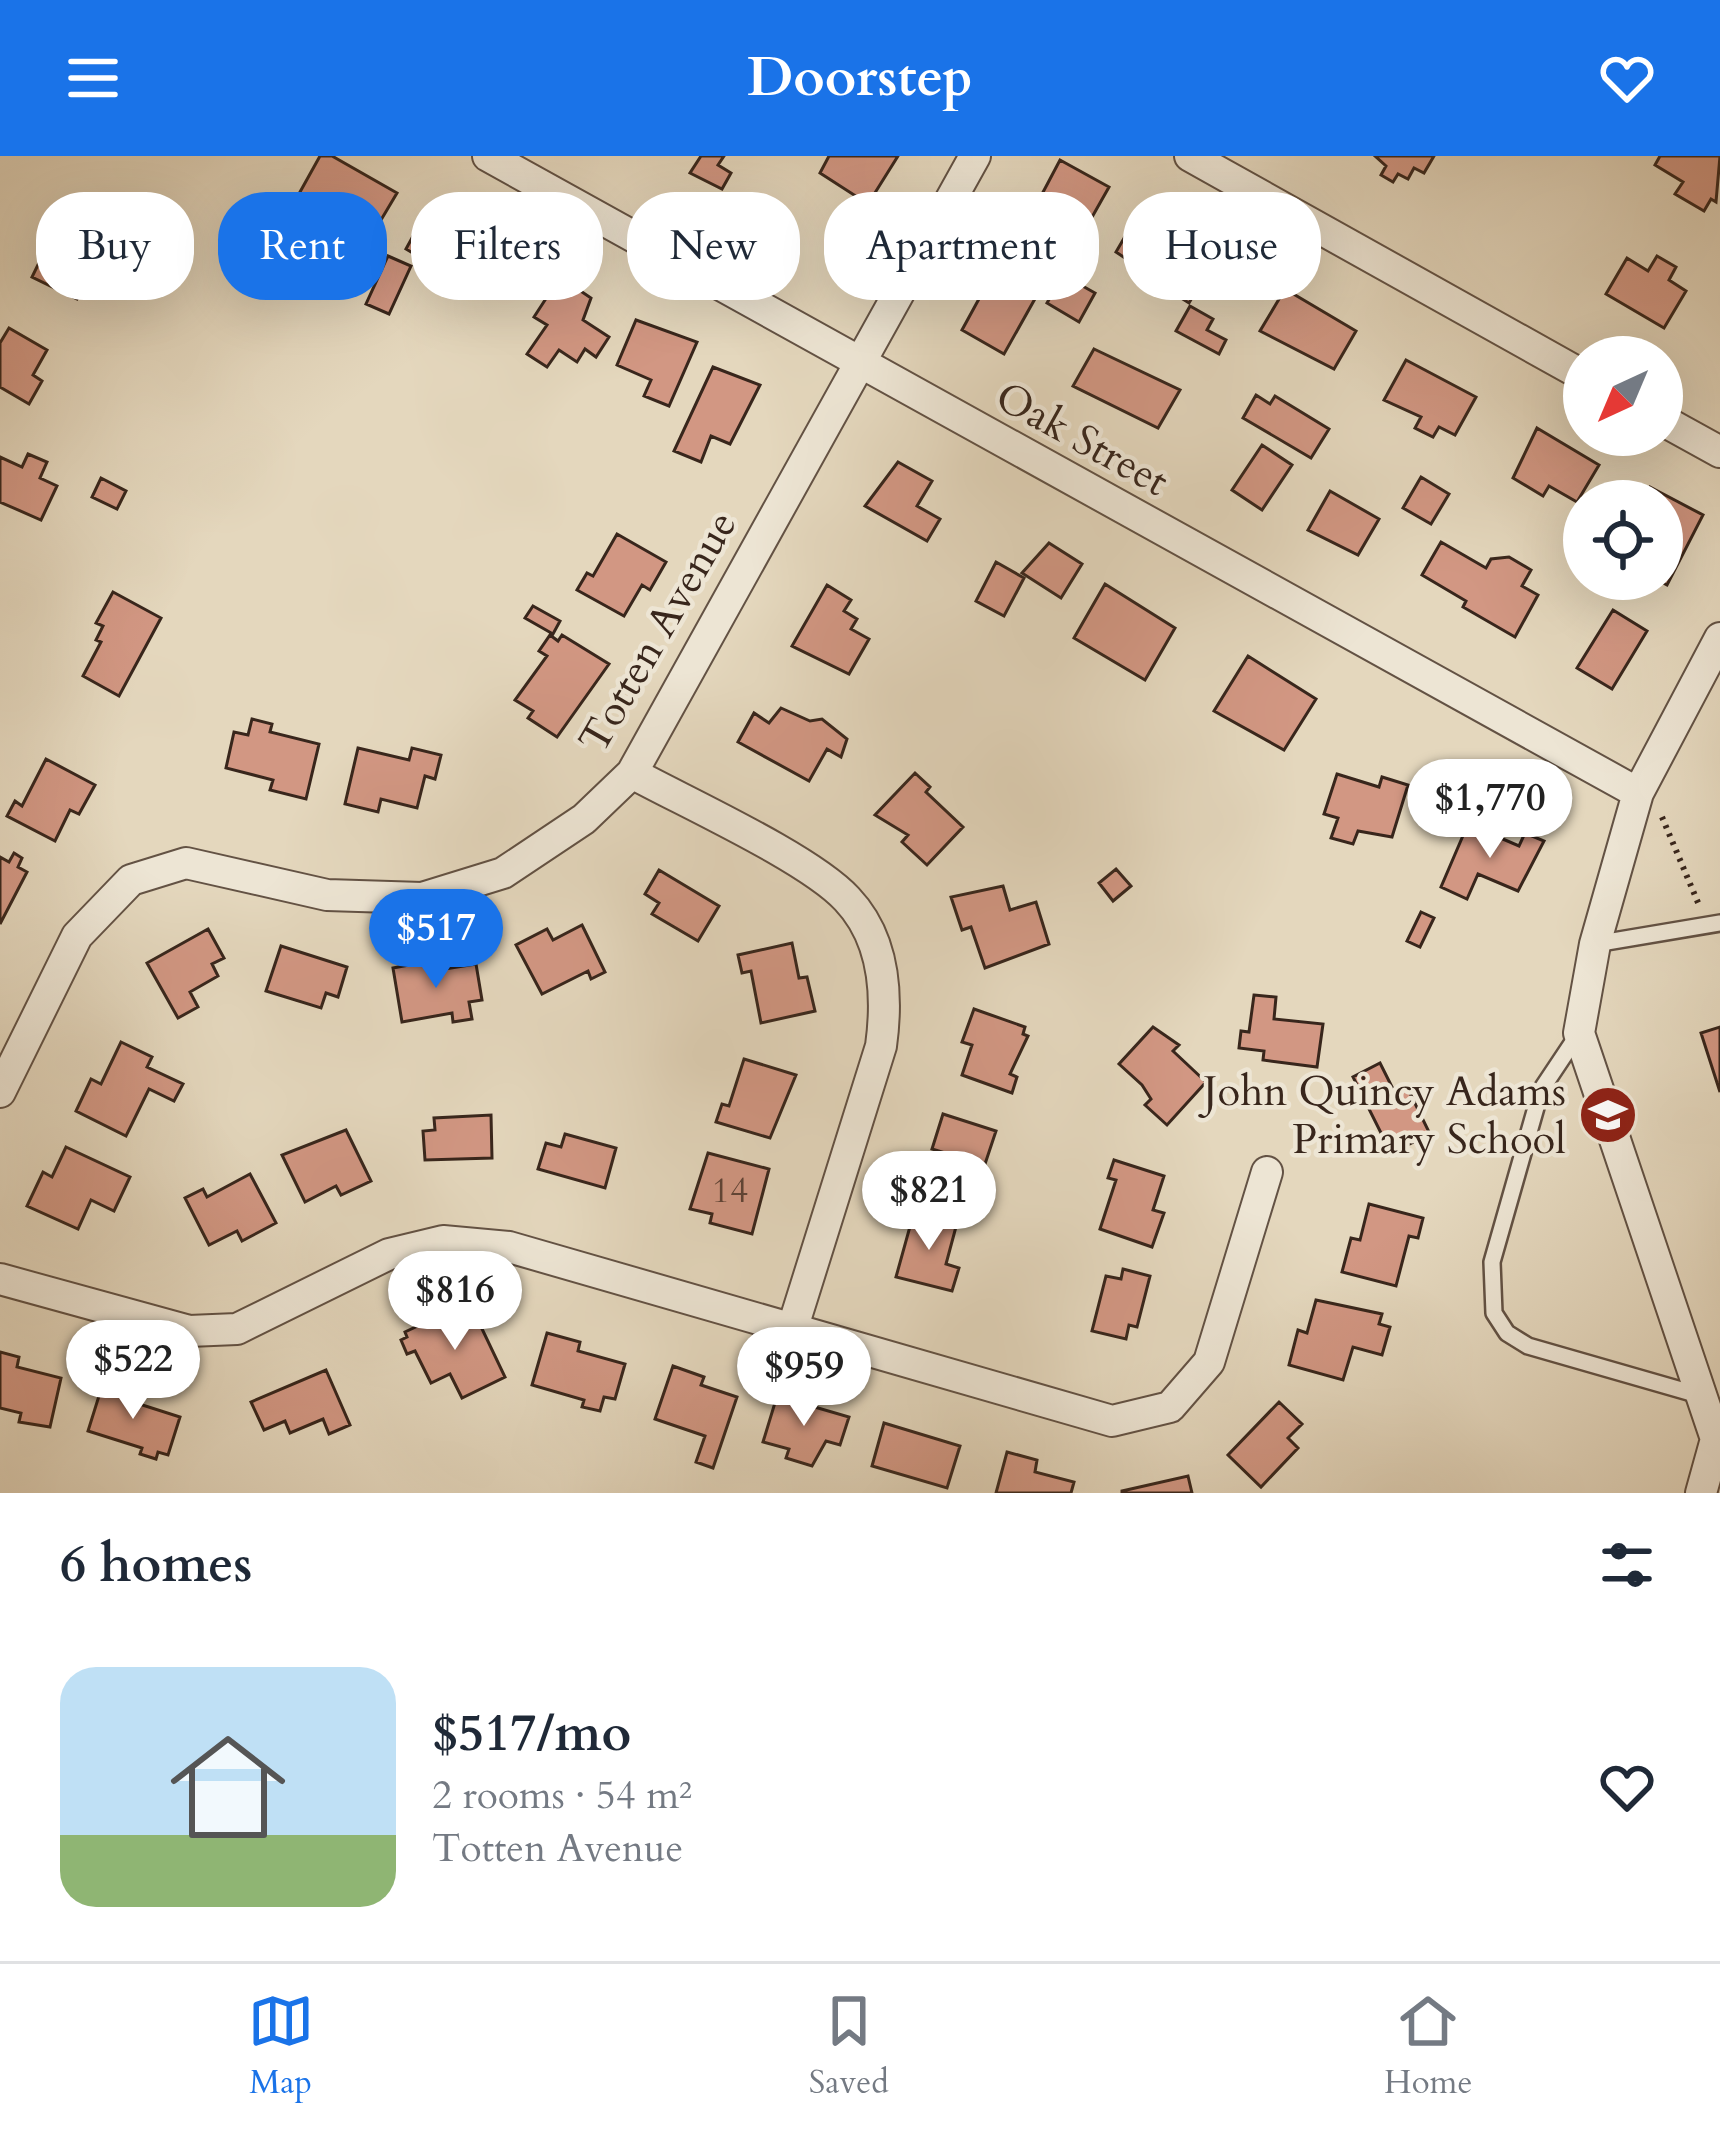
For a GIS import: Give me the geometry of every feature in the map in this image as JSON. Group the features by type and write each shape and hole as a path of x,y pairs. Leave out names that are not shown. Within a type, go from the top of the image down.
{"street":[{"name":"Oak Street","path":"488,156 1638,793"},
{"name":"Totten Avenue","path":"0,1091 77,936 130,880 186,863 327,895 422,898 503,873 584,819 632,773 975,156"},
{"path":"1190,156 1563,364"},
{"path":"1683,432 1720,452"},
{"path":"1701,1493 1716,1439 1579,1033 1595,944 1638,793 1720,638"},
{"path":"632,773 806,870 847,899 876,947 887,998 881,1046 792,1330"},
{"path":"0,1279 189,1331 237,1329 389,1254 443,1241 509,1247 1112,1421 1170,1406 1209,1362 1267,1172"}],"lane":[{"path":"1595,944 1720,923"},
{"path":"1579,1033 1541,1090 1492,1262 1489,1289 1494,1313 1508,1333 1543,1352 1702,1396"}],"path":[{"path":"1666,827 1700,908"}],"building":[{"path":"320,156 332,156 397,193 387,210 387,192 300,192"},
{"path":"701,156 724,156 718,165 731,173 722,189 690,173"},
{"path":"829,156 898,156 876,192 849,192 820,173"},
{"path":"1375,156 1434,156 1424,173 1414,168 1408,179 1398,174 1393,182 1381,175 1386,166"},
{"path":"1660,156 1720,156 1716,202 1711,199 1704,211 1675,194 1683,182 1655,165"},
{"path":"1060,160 1109,187 1099,205 1099,192 1043,192"},
{"path":"1657,256 1676,267 1669,280 1686,291 1664,328 1606,294 1627,258 1648,271"},
{"path":"387,258 411,266 389,314 366,304 387,300"},
{"path":"545,300 590,300 583,320 609,337 596,357 585,349 577,362 559,350 547,367 527,354 547,325 534,317"},
{"path":"978,300 1034,300 1004,354 962,330"},
{"path":"1049,300 1091,300 1079,322"},
{"path":"1278,300 1304,300 1356,331 1334,369 1260,331"},
{"path":"1190,306 1213,319 1207,330 1226,340 1219,354 1176,331"},
{"path":"636,320 697,342 669,406 644,396 651,380 617,365"},
{"path":"9,328 47,350 33,375 42,381 29,404 0,387 0,343"},
{"path":"1094,349 1180,390 1158,428 1073,386"},
{"path":"1406,360 1476,397 1455,435 1439,427 1433,437 1415,428 1421,417 1384,400"},
{"path":"713,367 760,385 730,444 711,436 701,462 674,451"},
{"path":"1256,395 1270,404 1275,396 1329,429 1311,458 1243,418"},
{"path":"1537,428 1563,444 1563,456 1584,456 1599,465 1590,480 1563,480 1563,494 1549,486 1543,496 1513,478"},
{"path":"1262,445 1292,465 1262,510 1232,490"},
{"path":"28,454 47,462 40,478 57,486 41,520 0,502 0,457 22,467"},
{"path":"898,462 932,481 917,506 940,519 927,541 865,506"},
{"path":"1421,477 1449,494 1431,524 1403,508"},
{"path":"101,478 126,491 117,509 92,497"},
{"path":"1330,491 1379,519 1358,555 1308,530"},
{"path":"1683,504 1703,515 1683,554"},
{"path":"617,534 666,562 650,590 642,585 624,616 577,590 587,573 593,576"},
{"path":"1441,542 1486,568 1491,559 1509,557 1531,570 1522,586 1538,595 1515,637 1463,607 1466,601 1422,575"},
{"path":"1049,543 1082,564 1061,598 1022,573"},
{"path":"996,562 1024,578 1004,616 976,601"},
{"path":"1105,584 1175,628 1145,680 1074,638"},
{"path":"827,585 851,600 844,611 857,619 851,629 869,639 849,674 792,646"},
{"path":"113,592 161,618 119,696 83,676 101,642 96,640 103,626 96,623"},
{"path":"533,606 560,621 553,634 525,618"},
{"path":"1613,610 1647,631 1612,689 1577,668"},
{"path":"550,635 558,641 562,635 609,664 557,737 528,718 533,711 515,700 547,656 539,651"},
{"path":"1248,656 1316,699 1284,750 1214,711"},
{"path":"781,708 810,721 822,719 847,739 841,757 827,749 809,781 738,742 754,713 769,723"},
{"path":"252,719 272,724 270,732 319,744 306,799 270,790 273,780 226,768 234,732 248,735"},
{"path":"358,748 409,760 412,748 441,755 435,779 425,776 417,808 381,799 378,812 345,804"},
{"path":"46,759 95,785 79,814 70,810 55,841 7,816 15,801 22,806"},
{"path":"915,773 930,787 926,792 963,827 927,865 902,842 908,835 875,815"},
{"path":"1337,774 1379,787 1382,777 1408,785 1392,837 1358,831 1353,844 1331,838 1338,818 1324,814"},
{"path":"1468,824 1519,846 1525,833 1544,841 1518,891 1478,874 1467,899 1441,887"},
{"path":"14,853 22,858 18,867 27,872 0,924 0,857 9,862"},
{"path":"1116,869 1131,886 1113,901 1099,883"},
{"path":"659,870 719,906 698,941 652,914 659,903 645,894"},
{"path":"1003,886 1010,910 1036,902 1049,944 985,968 971,927 962,930 951,897"},
{"path":"1421,912 1434,918 1420,947 1407,941"},
{"path":"582,925 605,972 591,979 588,971 542,994 516,945 547,929 553,940"},
{"path":"208,929 224,958 212,964 218,976 190,992 198,1007 178,1018 147,963"},
{"path":"792,943 799,978 807,977 815,1011 761,1023 751,971 742,973 738,955"},
{"path":"281,946 347,967 338,997 326,993 321,1008 266,991"},
{"path":"430,961 432,971 476,964 482,1000 469,1002 472,1019 453,1022 452,1013 402,1022 393,968"},
{"path":"1254,995 1276,997 1274,1019 1323,1024 1317,1067 1263,1060 1264,1051 1239,1048 1241,1031 1249,1032"},
{"path":"974,1009 1025,1027 1023,1034 1028,1036 1010,1074 1017,1077 1012,1093 962,1075 972,1045 962,1042"},
{"path":"1153,1027 1179,1045 1173,1051 1206,1082 1167,1125 1145,1105 1151,1099 1142,1085 1119,1064"},
{"path":"1720,1027 1720,1092 1701,1033"},
{"path":"121,1042 152,1057 147,1067 183,1084 174,1101 149,1089 126,1136 76,1111 91,1079 101,1084"},
{"path":"744,1059 796,1075 770,1138 716,1122 722,1104 729,1106"},
{"path":"1380,1063 1395,1093 1407,1087 1430,1134 1391,1153 1353,1077"},
{"path":"943,1114 996,1131 980,1179 986,1182 981,1198 932,1183 942,1152 932,1149"},
{"path":"491,1115 492,1158 425,1160 423,1131 435,1130 434,1118"},
{"path":"346,1130 371,1181 341,1195 336,1186 305,1202 282,1155"},
{"path":"565,1134 616,1148 605,1188 538,1169 546,1143 561,1147"},
{"path":"66,1147 130,1177 114,1211 91,1200 78,1229 27,1206 43,1172 52,1177"},
{"path":"708,1153 769,1169 752,1234 710,1223 712,1214 690,1209"},
{"path":"1114,1160 1164,1176 1153,1210 1164,1213 1152,1247 1100,1229 1116,1180 1108,1178"},
{"path":"250,1174 276,1223 242,1241 237,1231 209,1245 185,1198 203,1189 207,1197"},
{"path":"1369,1204 1423,1218 1418,1238 1409,1236 1396,1286 1342,1272 1351,1238 1360,1240"},
{"path":"914,1212 957,1223 946,1264 959,1268 952,1291 896,1277"},
{"path":"1123,1269 1150,1276 1137,1327 1129,1325 1126,1339 1092,1331 1106,1276 1121,1279"},
{"path":"1316,1300 1382,1314 1379,1324 1390,1327 1382,1355 1353,1347 1343,1380 1289,1365 1298,1330 1307,1333"},
{"path":"474,1312 505,1377 462,1398 450,1374 431,1383 415,1351 407,1354 401,1340 407,1337 405,1332 437,1317 442,1327"},
{"path":"547,1333 580,1342 578,1351 625,1364 615,1399 604,1397 600,1411 582,1407 584,1400 532,1385"},
{"path":"0,1352 19,1357 17,1367 61,1378 50,1427 19,1422 21,1413 0,1408"},
{"path":"673,1366 704,1377 701,1385 737,1397 713,1468 696,1462 705,1436 655,1419"},
{"path":"326,1370 350,1425 329,1434 323,1419 290,1433 285,1421 264,1430 251,1402"},
{"path":"103,1383 136,1393 133,1402 180,1417 168,1455 158,1452 156,1459 140,1454 142,1448 88,1431"},
{"path":"777,1396 849,1417 840,1445 826,1441 812,1466 786,1458 789,1449 763,1442"},
{"path":"1279,1402 1302,1424 1288,1438 1298,1448 1261,1487 1228,1455"},
{"path":"884,1423 960,1446 947,1488 872,1466"},
{"path":"1007,1452 1037,1460 1035,1472 1074,1482 1071,1493 996,1493"},
{"path":"1188,1476 1192,1493 1122,1493 1122,1491"}],"place":[{"name":"John Quincy Adams Primary School","path":"1608,1115"}]}
